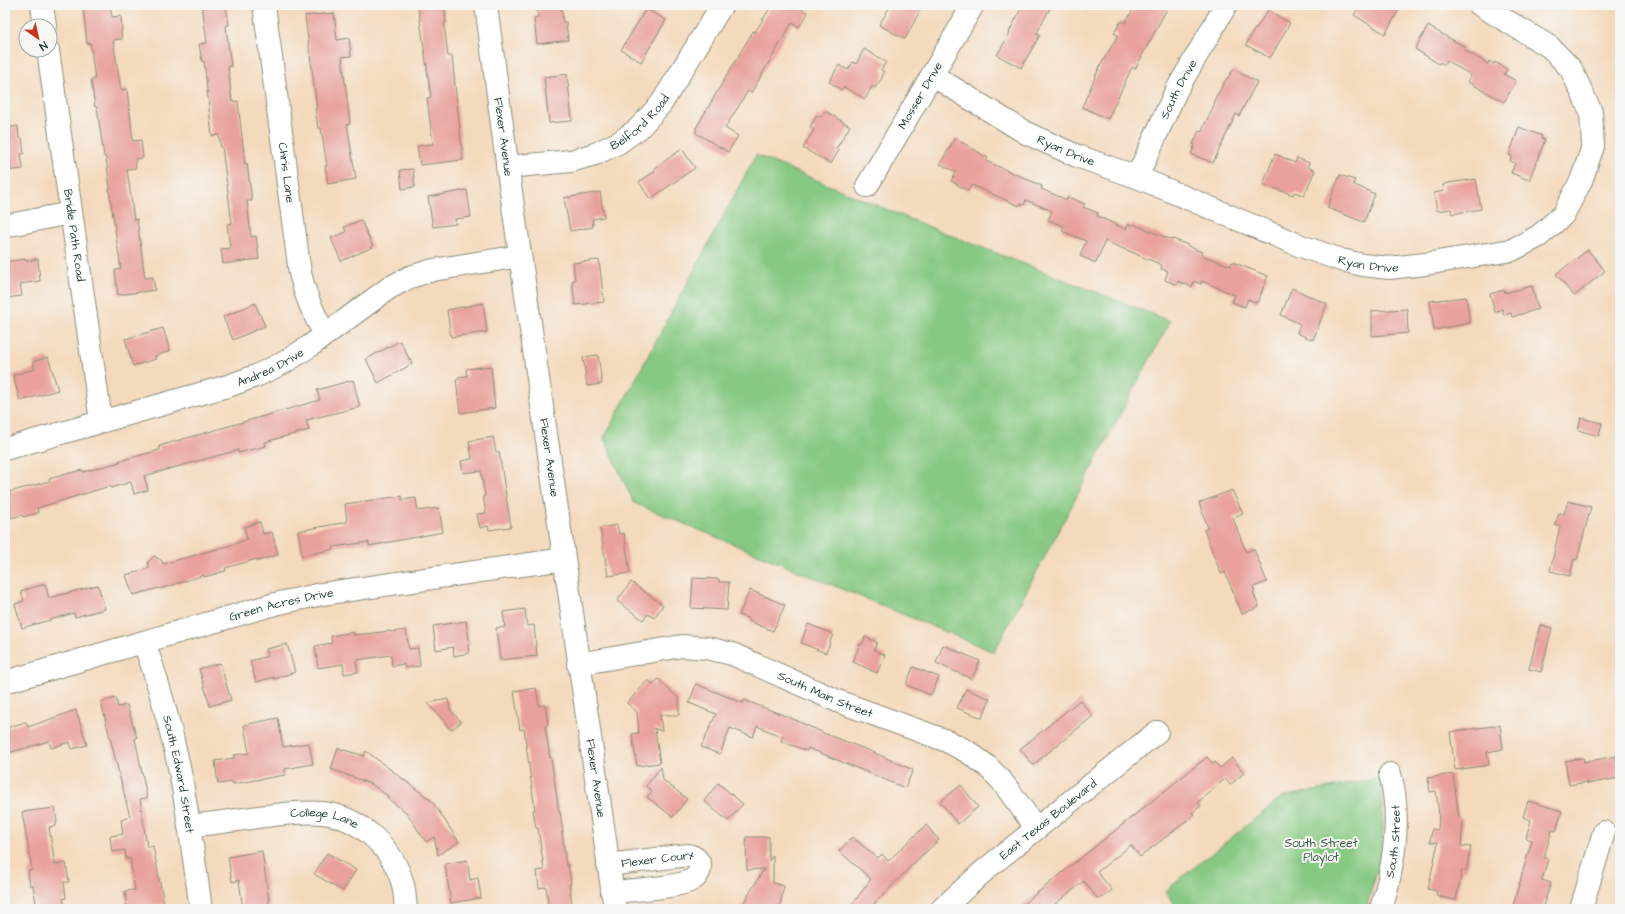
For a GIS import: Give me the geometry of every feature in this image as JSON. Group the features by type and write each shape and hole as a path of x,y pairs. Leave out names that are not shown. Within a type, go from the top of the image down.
{"street":[{"path":"42,5 44,18"},
{"name":"Chris Lane","path":"264,5 300,273 305,296 315,318 325,334"},
{"name":"Flexer Avenue","path":"486,5 507,167 578,664 614,901"},
{"name":"Belford Road","path":"507,167 572,161 595,154 618,143 638,129 662,104 722,5"},
{"name":"Mosser Drive","path":"867,186 973,5"},
{"name":"South Drive","path":"1137,177 1176,91 1226,5"},
{"name":"Ryan Drive","path":"932,75 1026,133 1077,156 1137,177 1294,243 1341,260 1363,266 1389,268 1411,266 1512,250 1539,236 1563,215 1581,181 1593,146 1591,112 1571,69 1550,47 1480,5"},
{"name":"Bridle Path Road","path":"49,58 70,213 101,421"},
{"path":"5,226 70,213"},
{"name":"Andrea Drive","path":"5,449 231,385 258,375 285,362 389,288 410,278 433,270 520,256"},
{"name":"Green Acres Drive","path":"5,682 275,604 322,594 564,559"},
{"name":"South Edward Street","path":"144,642 172,732 189,826 201,909"},
{"name":"South Main Street","path":"578,664 682,646 707,648 732,654 840,702 947,741 968,752 987,766 1001,780 1036,828"},
{"name":"East Texas Boulevard","path":"942,909 986,869 1157,732"},
{"name":"South Street","path":"1381,909 1393,863 1396,833 1396,803 1390,774"},
{"name":"College Lane","path":"189,826 304,812 324,813 344,818 370,834 386,851 395,865 403,884 406,909"},
{"path":"1581,909 1604,832"},
{"name":"Flexer Court","path":"608,865 688,855 693,856 700,865 698,876 686,882 614,901"}],"green space":[{"path":"756,155 922,224 1170,321 994,652 634,503 604,438"},
{"name":"South Street Playlot","path":"1381,778 1383,831 1379,863 1366,909 1177,909 1165,891 1282,797"}],"building":[{"path":"83,5 110,5 112,17 121,16 122,39 113,40 121,90 127,89 133,141 141,140 143,158 135,159 136,168 127,169 134,220 137,219 145,278 153,277 155,290 118,295 115,270 121,269 109,189 106,157 104,157 97,107 95,107 91,80 95,79 90,43 87,44"},
{"path":"202,5 226,5 229,25 226,26 231,66 228,67 232,102 238,101 245,164 247,163 252,201 247,201 251,237 256,236 259,259 223,264 221,249 230,248 227,224 232,223 222,147 221,148 219,135 212,136 204,61 202,62 199,44 207,43"},
{"path":"418,5 444,5 446,23 444,23 448,56 452,56 463,160 420,165 417,146 433,144 427,98 431,97"},
{"path":"537,5 561,5 563,22 566,22 568,40 537,44 534,18 538,17"},
{"path":"772,5 795,5 808,13 799,27 792,23 751,93 748,91 725,128 738,136 728,152 696,133 696,128 753,31 755,32"},
{"path":"891,5 923,5 905,39 879,25"},
{"path":"1023,5 1052,5 1036,34 1040,35 1021,68 997,55 1010,33 1009,32"},
{"path":"1136,5 1169,5 1135,69 1132,67 1108,119 1082,107 1100,66 1118,35 1114,33 1121,21 1125,23"},
{"path":"1360,5 1402,5 1385,34 1354,15"},
{"path":"646,9 666,20 641,62 621,50"},
{"path":"1268,10 1290,23 1270,58 1246,45 1254,30"},
{"path":"334,13 337,40 349,38 351,56 342,57 350,124 347,125 356,179 328,184 325,166 327,166 321,128 318,128 315,109 317,109 305,16"},
{"path":"1428,26 1465,47 1463,49 1488,64 1489,61 1494,64 1495,62 1507,69 1504,74 1516,81 1504,102 1468,82 1471,75 1447,61 1445,65 1440,62 1439,64 1415,49"},
{"path":"864,49 886,62 881,70 884,72 882,78 875,88 872,86 865,99 844,87 842,90 829,82 839,65 848,70 853,62 856,64"},
{"path":"1233,69 1257,82 1239,116 1236,114 1213,163 1191,154 1195,145 1193,144 1199,131 1201,132 1215,103 1213,102"},
{"path":"567,74 572,121 549,123 544,77"},
{"path":"825,111 850,126 836,149 839,150 831,164 803,148 814,130 810,127 817,115 821,117"},
{"path":"18,126 19,138 22,138 24,154 21,154 23,169 5,171 5,128"},
{"path":"1519,127 1542,136 1541,138 1545,140 1529,180 1511,173 1515,163 1510,161 1512,156 1509,155"},
{"path":"955,138 988,158 986,161 1042,186 1041,189 1067,200 1068,197 1085,204 1083,207 1098,213 1097,216 1126,229 1128,224 1132,226 1133,224 1188,245 1202,252 1201,255 1231,266 1232,262 1268,276 1257,303 1248,299 1245,307 1232,302 1235,295 1202,281 1201,284 1194,281 1192,287 1178,281 1177,285 1165,280 1168,271 1161,269 1162,265 1105,241 1096,263 1080,256 1086,241 1062,231 1064,226 1048,220 1052,211 1026,200 1024,205 1020,204 1019,206 972,185 968,191 951,181 956,172 940,164"},
{"path":"682,149 695,168 650,199 639,182 655,171 653,169"},
{"path":"1275,154 1295,163 1297,158 1309,163 1307,167 1315,170 1304,196 1295,192 1293,195 1263,184"},
{"path":"413,169 415,187 402,189 400,170"},
{"path":"1340,175 1355,180 1353,184 1375,194 1364,222 1327,208"},
{"path":"1476,179 1481,209 1452,214 1451,209 1437,211 1434,193 1444,191 1443,185"},
{"path":"467,190 471,217 455,219 456,224 433,227 428,197"},
{"path":"600,192 604,217 592,219 593,227 570,231 564,198"},
{"path":"361,220 373,247 341,261 331,238 346,232 344,227"},
{"path":"1588,250 1605,271 1574,296 1556,274"},
{"path":"26,259 26,261 38,259 40,281 20,284 22,296 5,298 5,262"},
{"path":"599,260 604,302 575,305 572,281 575,280 573,263"},
{"path":"1532,286 1538,309 1512,317 1511,313 1504,315 1502,309 1495,312 1490,294 1504,290 1505,293"},
{"path":"1292,288 1327,304 1313,340 1297,333 1300,324 1281,315"},
{"path":"1466,297 1470,323 1434,330 1430,301"},
{"path":"255,303 265,326 233,340 223,317"},
{"path":"483,303 487,332 451,337 447,310"},
{"path":"1407,309 1408,333 1372,336 1372,311"},
{"path":"163,328 170,351 155,356 156,359 133,366 125,339"},
{"path":"400,341 412,364 378,383 366,359"},
{"path":"598,355 602,384 587,386 583,357"},
{"path":"48,357 58,390 20,401 13,375 35,369 33,362"},
{"path":"491,366 495,408 460,413 456,379 459,379 458,377 467,376 466,369"},
{"path":"353,380 360,407 306,420 309,430 265,442 266,446 238,453 238,450 144,476 148,490 134,494 131,482 111,488 110,486 37,508 38,513 23,517 22,515 5,519 5,497 10,495 9,492 50,481 49,479 66,474 82,470 83,472 120,462 119,461 160,450 159,446 320,400 317,390"},
{"path":"1581,418 1602,423 1599,436 1578,430"},
{"path":"493,437 496,452 499,452 511,527 489,530 488,526 480,528 477,514 486,513 481,471 463,473 461,461 472,459 469,441"},
{"path":"1232,490 1243,514 1233,518 1246,552 1254,549 1267,582 1253,587 1255,592 1253,592 1259,607 1242,614 1225,572 1221,574 1204,530 1208,528 1199,503"},
{"path":"402,496 402,500 416,498 418,511 439,508 443,532 369,546 369,542 333,547 334,549 302,556 298,531 347,522 345,504"},
{"path":"1568,501 1591,507 1577,560 1574,559 1570,576 1550,571 1560,526 1555,525 1559,513 1564,514"},
{"path":"260,522 263,534 272,532 278,555 257,561 257,559 225,568 226,571 204,577 204,575 160,589 133,595 126,575 149,568 148,562 154,556 162,561 163,564 235,544 247,539 244,527"},
{"path":"617,525 619,534 624,533 630,573 608,576 600,528"},
{"path":"693,578 719,579 719,582 729,582 727,610 691,608"},
{"path":"631,582 663,605 654,618 648,614 643,620 617,601"},
{"path":"45,584 49,598 98,585 105,609 75,617 74,613 22,628 15,604 24,601 21,591"},
{"path":"750,590 785,605 773,631 739,615"},
{"path":"525,609 527,626 534,625 537,656 500,660 496,628 505,627 503,612"},
{"path":"466,621 470,645 468,645 469,653 454,656 453,647 436,650 433,626"},
{"path":"808,624 833,634 826,653 801,643"},
{"path":"1540,625 1552,628 1541,672 1529,669"},
{"path":"406,630 409,649 418,648 420,666 405,668 404,664 392,666 391,655 356,660 358,672 344,674 343,664 318,668 315,646 332,643 331,636 353,632 354,635"},
{"path":"865,637 877,642 874,650 885,655 877,673 853,662 860,644 862,645"},
{"path":"287,644 295,672 274,679 274,677 256,682 250,661 268,656 266,649"},
{"path":"943,645 980,661 972,679 936,663"},
{"path":"220,663 231,700 210,706 199,669"},
{"path":"913,667 939,677 931,695 906,685"},
{"path":"658,679 679,699 679,715 660,715 662,731 653,728 655,729 660,763 637,766 632,734 639,733 637,712 627,703 648,680 653,685"},
{"path":"696,684 743,703 744,700 791,718 913,770 905,788 808,748 807,751 781,741 783,737 757,726 753,737 730,728 720,754 701,747 716,714 689,703"},
{"path":"536,688 539,706 545,705 548,725 545,726 560,812 566,865 568,865 571,884 569,884 573,909 549,909 546,887 539,888 537,871 544,870 538,828 536,828 533,810 535,810 524,729 520,730 514,691"},
{"path":"966,689 990,699 982,718 957,708"},
{"path":"116,698 118,707 127,705 137,738 135,738 147,798 140,799 147,847 153,846 164,904 140,909 127,909 125,891 135,890 130,858 126,859 125,850 112,852 110,836 123,834 121,820 130,817 101,702"},
{"path":"448,699 450,709 461,722 451,730 428,703"},
{"path":"1080,700 1093,716 1033,765 1020,749"},
{"path":"76,710 87,745 72,749 70,742 51,748 49,741 5,754 5,728 26,722 28,727"},
{"path":"278,718 283,747 309,743 313,764 285,769 285,775 233,784 233,782 218,784 215,761 234,758 234,755 249,753 244,725"},
{"path":"1500,725 1503,749 1487,752 1489,765 1455,770 1450,732"},
{"path":"338,748 364,756 366,751 432,801 459,842 438,855 434,837 426,842 406,812 387,798 388,796 371,784 331,769"},
{"path":"1616,756 1619,778 1587,784 1587,782 1569,785 1565,761 1583,758 1584,762"},
{"path":"1207,757 1213,764 1215,762 1220,768 1232,758 1244,773 1230,785 1225,779 1198,802 1201,806 1192,813 1194,815 1140,857 1131,845 1097,872 1112,890 1102,898 1097,898 1084,881 1049,909 1017,909"},
{"path":"661,767 663,780 687,799 673,817 647,797 652,791 646,786"},
{"path":"1453,774 1459,818 1463,818 1461,846 1471,847 1466,871 1462,870 1456,900 1436,896 1437,891 1428,889 1438,842 1430,842 1432,829 1438,830 1439,815 1436,791 1430,792 1428,778"},
{"path":"718,783 743,804 728,821 704,801"},
{"path":"961,785 978,807 958,824 940,802"},
{"path":"1528,801 1562,811 1556,831 1552,830 1544,857 1548,859 1542,880 1551,883 1542,909 1512,909 1532,840 1526,838 1531,820 1523,817"},
{"path":"55,808 57,822 56,826 49,827 55,865 66,863 69,882 64,882 66,898 63,899 65,909 37,909 33,885 30,886 28,871 32,870 22,812"},
{"path":"926,825 939,840 918,859 869,909 849,909 871,879 839,851 852,837 878,858 882,854 888,861"},
{"path":"746,837 769,837 769,861 773,855 773,883 784,886 779,909 740,909 764,869 747,870"},
{"path":"262,851 270,909 243,909 239,880 232,882 228,857"},
{"path":"327,853 356,870 343,891 314,874"},
{"path":"467,860 470,880 478,878 481,898 451,903 445,864"}]}
